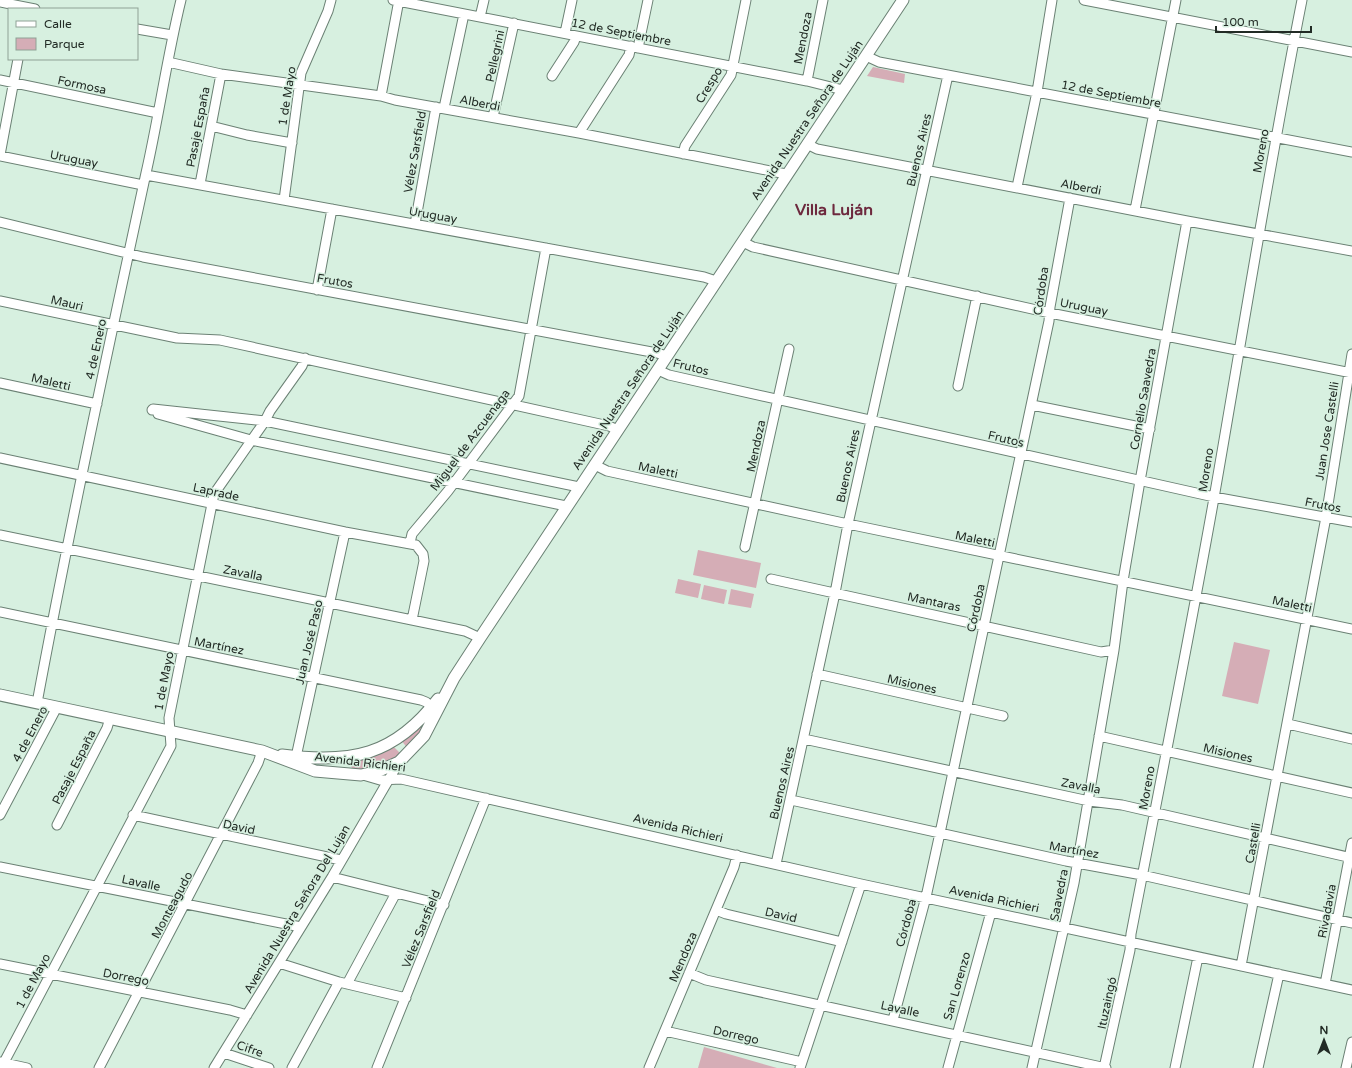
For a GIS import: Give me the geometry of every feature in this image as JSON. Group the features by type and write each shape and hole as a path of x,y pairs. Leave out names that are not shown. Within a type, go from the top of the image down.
{"main road":[{"name":"Avenida Nuestra Señora de Luján","path":"361,775 379,771 401,760 424,736 454,678 480,638 566,506 595,465 743,242 786,174 903,0"},
{"path":"264,752 296,757 327,759 348,758 393,742 419,722 454,678"},
{"name":"Avenida Richieri","path":"0,695 264,752 315,771 361,775"},
{"path":"393,742 402,747 401,760"},
{"path":"348,758 344,767 348,775"}],"street":[{"name":"4 de Enero","path":"38,703 52,623 96,404 146,175 180,0"},
{"name":"1 de Mayo","path":"284,200 302,68 332,0"},
{"path":"381,96 397,0"},
{"name":"12 de Septiembre","path":"397,0 807,81 843,90"},
{"path":"480,17 484,0"},
{"path":"565,33 572,0"},
{"path":"579,134 635,47 648,0"},
{"name":"Crespo","path":"683,154 685,146 731,75 734,67 746,0"},
{"name":"Mendoza","path":"807,81 823,0"},
{"path":"1017,187 1052,0"},
{"path":"1084,0 1352,52"},
{"path":"1135,210 1176,0"},
{"name":"Moreno","path":"1131,943 1131,934 1142,875 1196,597 1238,350 1302,0"},
{"path":"0,2 30,6"},
{"name":"Vélez Sarsfield","path":"415,224 440,108 464,14"},
{"name":"Pellegrini","path":"493,117 514,23"},
{"path":"138,29 172,35"},
{"path":"552,76 574,42 576,36"},
{"name":"12 de Septiembre","path":"866,56 879,62 1352,152"},
{"path":"0,155 18,60"},
{"name":"Alberdi","path":"168,62 221,74 381,96 395,100 493,117 786,174"},
{"name":"Pasaje España","path":"200,184 221,74"},
{"name":"Buenos Aires","path":"776,864 835,593 848,524 948,75"},
{"name":"Formosa","path":"0,80 158,113"},
{"path":"211,126 247,136 292,143"},
{"name":"Alberdi","path":"806,144 817,149 1187,221 1352,251"},
{"name":"Uruguay","path":"0,155 143,185"},
{"name":"Uruguay","path":"146,175 704,277 716,281"},
{"name":"Córdoba","path":"893,1020 926,897 954,772 1032,405 1070,198"},
{"path":"317,290 332,209"},
{"name":"Cornelio Saavedra","path":"1123,582 1187,221"},
{"name":"Frutos","path":"0,222 128,254 657,352 667,356"},
{"name":"Uruguay","path":"743,242 753,247 903,279 1050,313 1350,373"},
{"name":"Miguel de Azcuenaga","path":"410,543 412,534 469,464 520,396 546,248"},
{"path":"958,386 977,296"},
{"name":"Mauri","path":"0,300 105,324 114,324 177,338 220,340 515,404 609,426 618,430"},
{"name":"Mendoza","path":"745,547 756,503 788,349"},
{"name":"Juan Jose Castelli","path":"1288,724 1326,517 1352,354"},
{"name":"1 de Mayo","path":"1,1064 50,975 133,815 171,746 169,718 214,494 265,422 305,358"},
{"name":"Frutos","path":"658,370 669,376 871,419 1021,455 1214,497 1352,522"},
{"name":"Maletti","path":"0,383 96,404"},
{"path":"1032,405 1150,429"},
{"path":"566,506 251,440 153,412 152,410 265,422 579,487"},
{"name":"Laprade","path":"0,458 345,532 410,543"},
{"name":"Maletti","path":"595,465 607,471 848,524 1352,629"},
{"name":"Juan José Paso","path":"296,757 345,532"},
{"name":"Zavalla","path":"0,535 465,631 480,638"},
{"path":"410,543 416,545 423,554 424,560 412,620"},
{"name":"Mantaras","path":"771,579 1101,652 1114,650"},
{"name":"Saavedra","path":"1032,1068 1065,928 1089,801 1114,650 1123,582"},
{"name":"Martínez","path":"0,612 182,651 313,676 421,700 432,707"},
{"name":"Misiones","path":"817,674 1003,716"},
{"name":"4 de Enero","path":"0,815 57,707"},
{"name":"Pasaje España","path":"57,825 107,728 110,718"},
{"path":"1288,724 1352,738"},
{"name":"Castelli","path":"1241,966 1288,724"},
{"name":"Misiones","path":"1100,736 1352,793"},
{"name":"Zavalla","path":"804,739 1089,801 1122,805 1351,858"},
{"name":"Monteagudo","path":"99,1068 186,905 264,752"},
{"name":"Avenida Nuestra Señora Del Lujan","path":"214,1068 332,877 401,760"},
{"name":"Avenida Richieri","path":"361,775 388,780 401,779 861,884 1352,990"},
{"name":"Vélez Sarsfield","path":"377,1068 486,798"},
{"name":"Martínez","path":"791,800 1077,863 1142,875 1352,923"},
{"name":"David","path":"133,815 341,860"},
{"name":"Rivadavia","path":"1325,984 1351,858 1352,843"},
{"name":"Mendoza","path":"649,1068 734,868 737,855"},
{"name":"Lavalle","path":"0,867 301,927"},
{"path":"332,877 444,905"},
{"path":"801,1065 861,884"},
{"path":"292,1068 396,893"},
{"name":"David","path":"716,910 726,914 842,942"},
{"name":"San Lorenzo","path":"948,1068 991,912"},
{"name":"Ituzaingó","path":"1105,1068 1131,943"},
{"path":"1175,1068 1198,957"},
{"path":"279,963 343,983 406,998"},
{"name":"Dorrego","path":"0,964 139,992 247,1016"},
{"name":"Lavalle","path":"689,973 706,980 821,1004 1105,1068"},
{"path":"1258,1068 1279,974"},
{"name":"Dorrego","path":"665,1031 801,1065"},
{"path":"1346,1068 1352,1042"},
{"name":"Cifre","path":"224,1053 269,1068"},
{"path":"1,1064 27,1068"}],"green space":[{"path":"873,67 905,74 904,83 867,76"},
{"path":"698,550 761,563 756,588 693,575"},
{"path":"678,579 701,584 698,598 675,593"},
{"path":"704,585 727,590 724,604 701,599"},
{"path":"731,589 754,594 751,608 728,604"},
{"path":"1234,642 1270,650 1258,704 1222,696"},
{"path":"425,722 426,726 408,749 401,740"},
{"path":"393,746 399,752 399,756 395,760 363,772 353,770 351,766 354,759"},
{"path":"704,1047 777,1068 698,1068"}],"district":[{"name":"Villa Luján","path":"834,209"}]}
